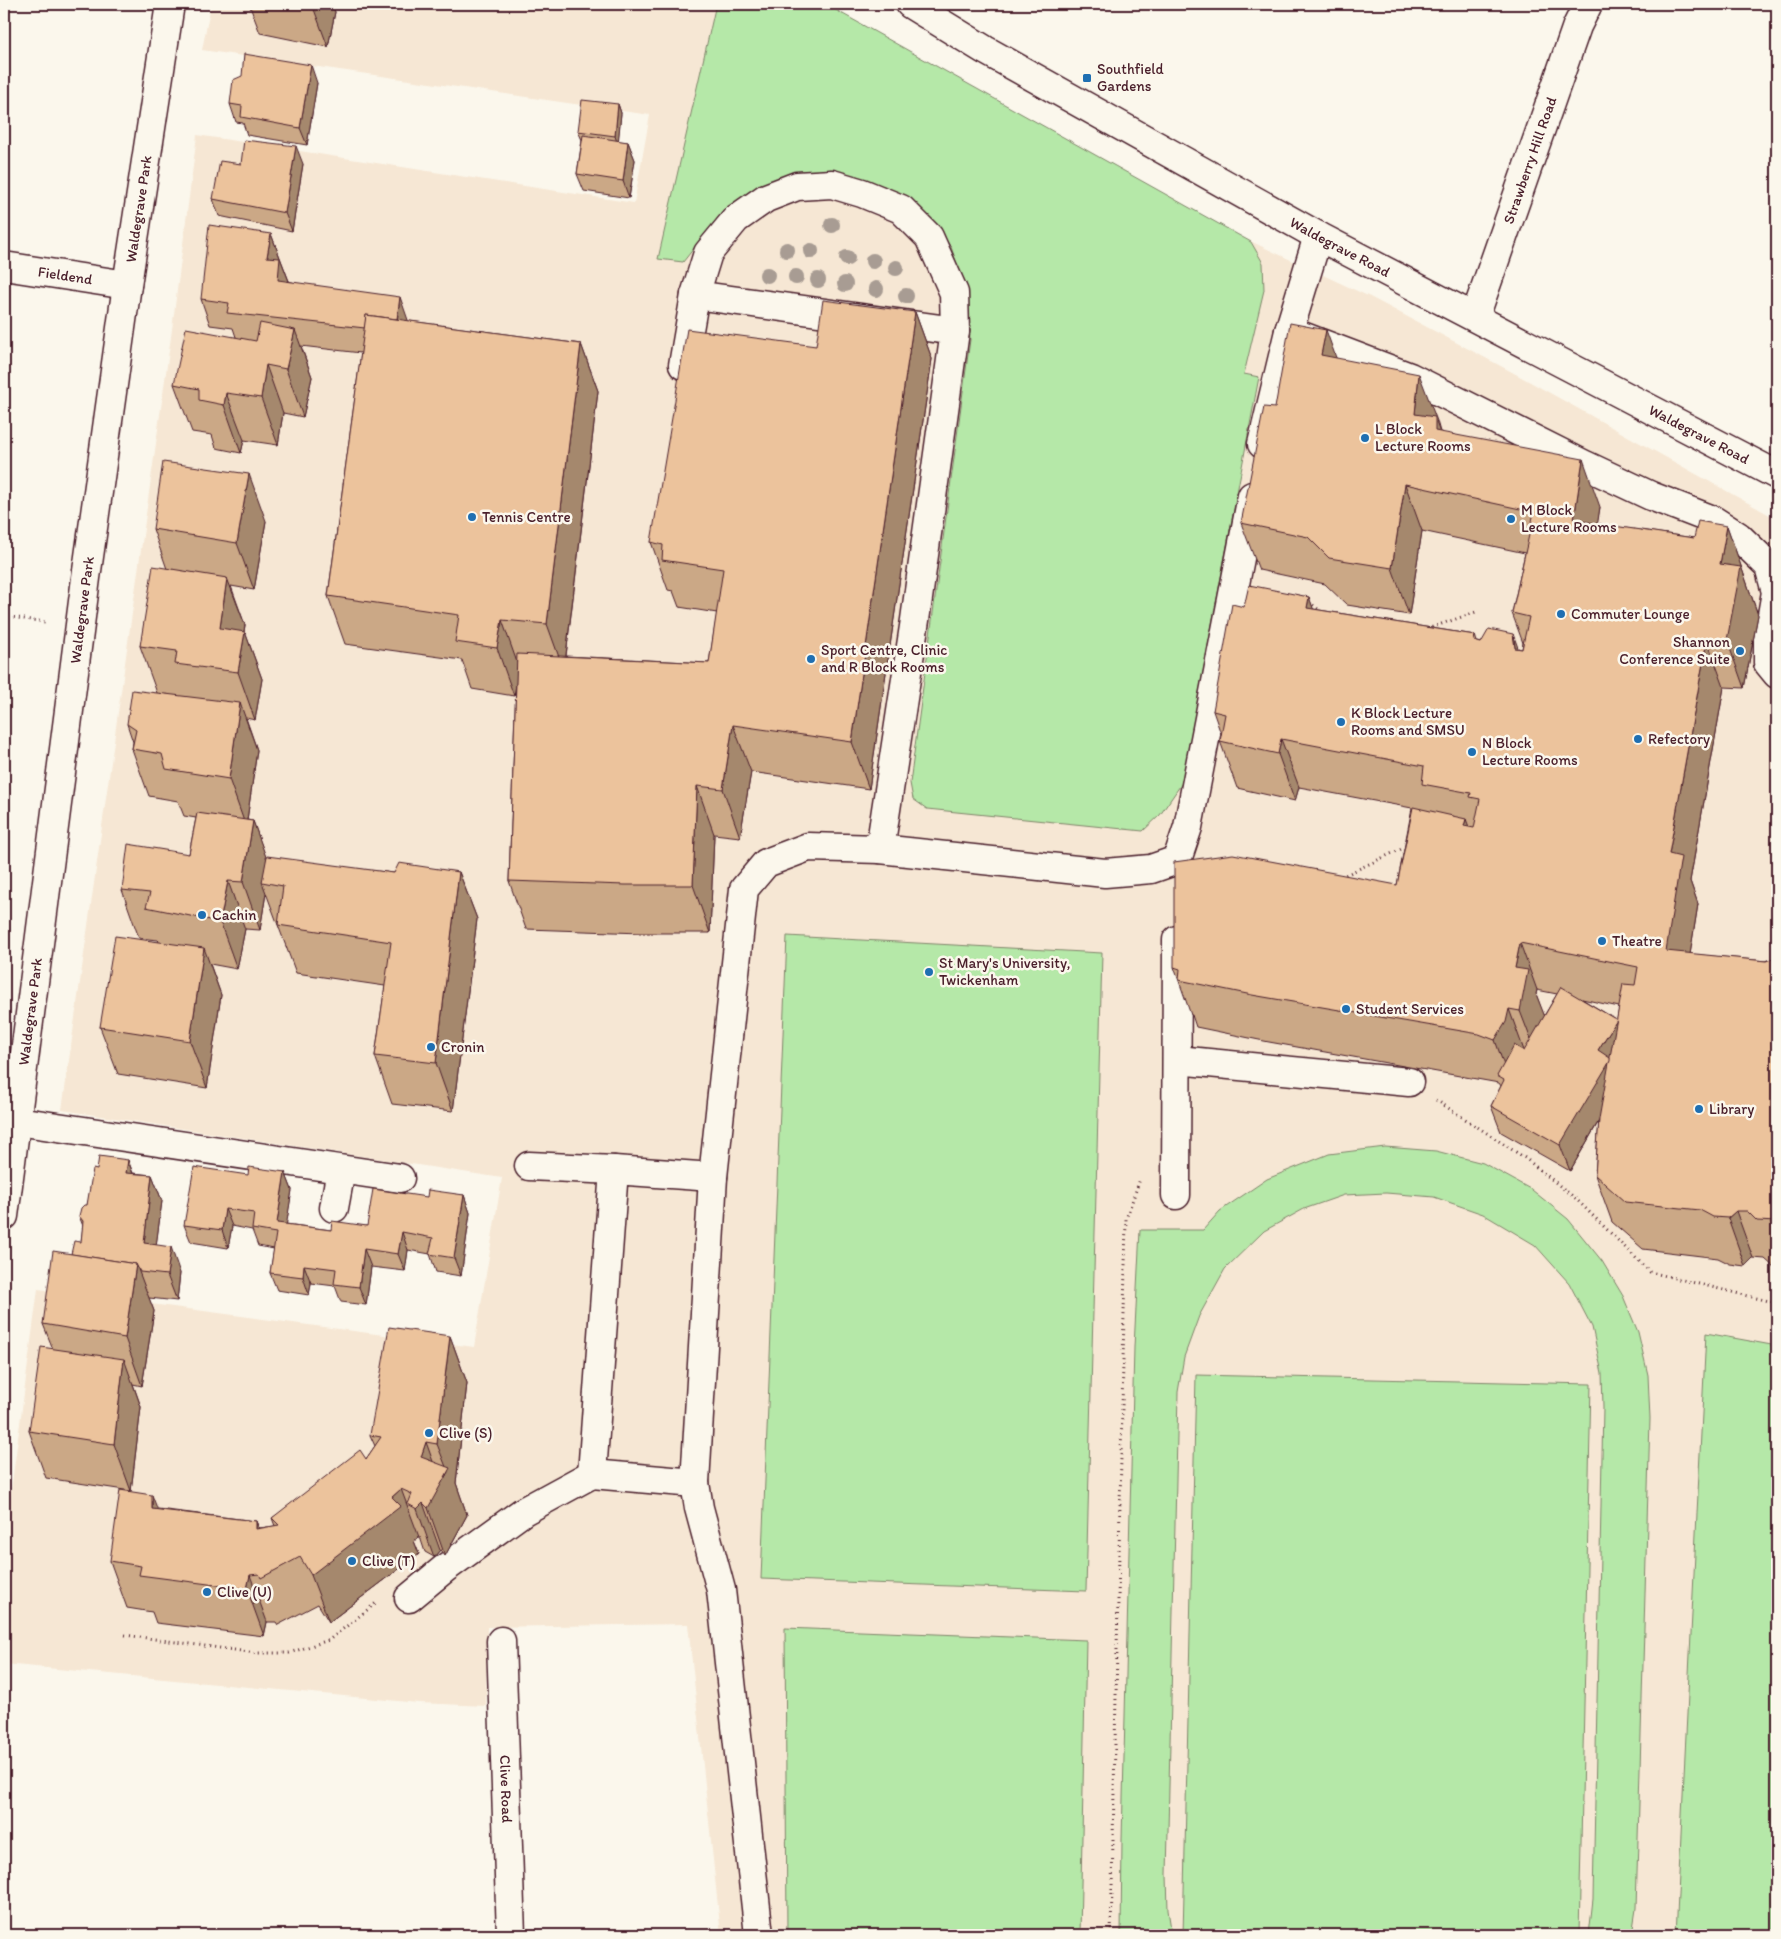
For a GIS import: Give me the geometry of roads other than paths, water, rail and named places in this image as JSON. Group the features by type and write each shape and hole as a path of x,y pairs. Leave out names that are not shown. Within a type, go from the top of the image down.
{"street":[{"name":"Waldegrave Park","path":"4,1216 80,627 127,285 170,4"},
{"name":"Waldegrave Road","path":"910,4 994,55 1318,236 1777,475"},
{"name":"Strawberry Hill Road","path":"1475,317 1577,26 1588,4"},
{"path":"678,393 695,295 708,253 736,219 766,198 797,186 832,184 901,208 929,237 954,293 955,331 915,620 880,849"},
{"path":"1177,890 1177,860 1188,827 1267,419 1289,331 1318,236"},
{"name":"Fieldend","path":"4,266 127,285"},
{"path":"695,295 955,331"},
{"path":"1289,331 1410,376 1585,465 1651,496 1713,520 1738,536 1769,566 1776,592 1768,638 1768,663 1777,674"},
{"path":"759,1935 720,1590 699,1508 695,1483 713,1176 744,889 766,863 808,846 880,849 1105,873 1151,869 1177,860 1204,867"},
{"path":"1176,1195 1177,920"},
{"path":"1177,1060 1409,1082"},
{"path":"17,1121 400,1178"},
{"path":"529,1166 713,1176"},
{"path":"334,1208 341,1170"},
{"path":"592,1474 614,1170"},
{"path":"410,1598 458,1558 524,1511 592,1474 695,1483"},
{"name":"Clive Road","path":"501,1641 511,1935"}],"place":[{"name":"Southfield Gardens","path":"1087,78"},
{"name":"L Block Lecture Rooms","path":"1365,438"},
{"name":"Tennis Centre","path":"472,517"},
{"name":"M Block Lecture Rooms","path":"1511,519"},
{"name":"Commuter Lounge","path":"1561,614"},
{"name":"Shannon Conference Suite","path":"1740,651"},
{"name":"Sport Centre, Clinic and R Block Rooms","path":"811,659"},
{"name":"K Block Lecture Rooms and SMSU","path":"1341,722"},
{"name":"Refectory","path":"1638,739"},
{"name":"N Block Lecture Rooms","path":"1472,752"},
{"name":"Cachin","path":"202,915"},
{"name":"Theatre","path":"1602,941"},
{"name":"St Mary's University, Twickenham","path":"929,972"},
{"name":"Student Services","path":"1346,1009"},
{"name":"Cronin","path":"431,1047"},
{"name":"Library","path":"1699,1109"},
{"name":"Clive (S)","path":"429,1433"},
{"name":"Clive (T)","path":"352,1561"},
{"name":"Clive (U)","path":"207,1592"}]}
